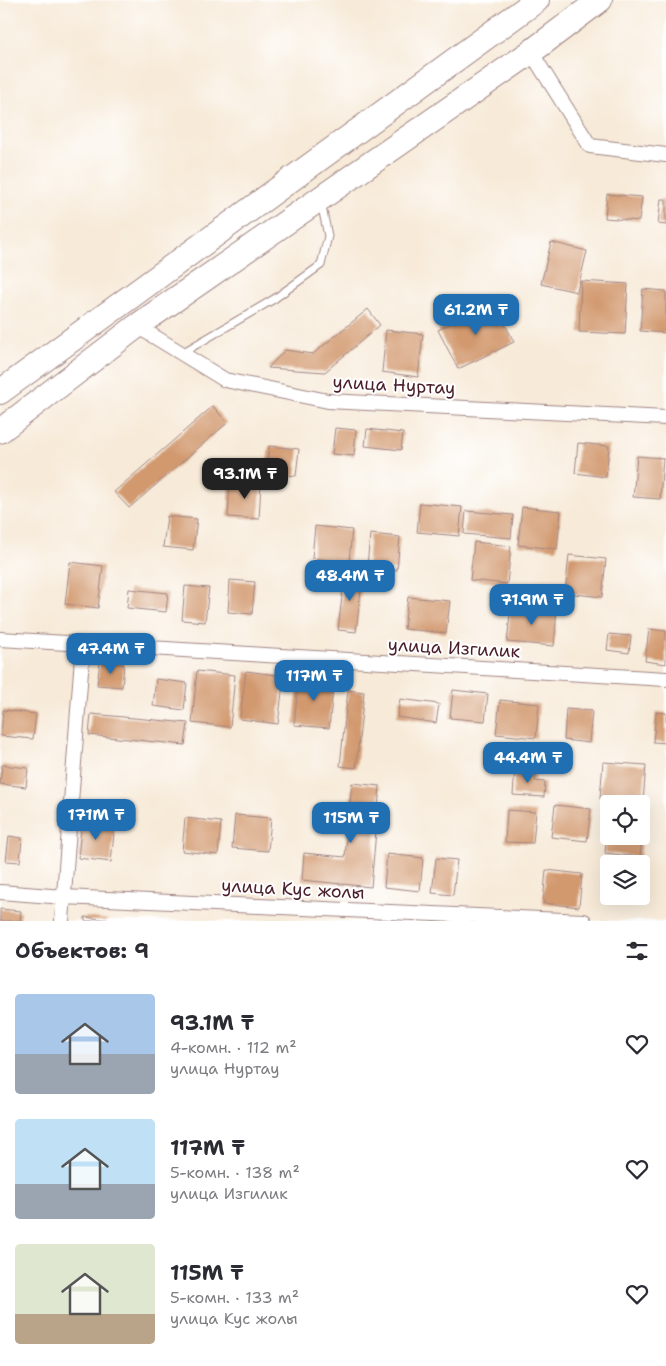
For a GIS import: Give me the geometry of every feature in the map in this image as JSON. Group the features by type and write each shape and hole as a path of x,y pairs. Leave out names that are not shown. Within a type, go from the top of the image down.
{"highway":[{"path":"0,392 537,0"},
{"path":"0,431 138,326 531,52 600,0"}],"street":[{"path":"531,52 590,146 666,155"},
{"name":"улица Нуртау","path":"138,326 225,380 328,401 666,418"},
{"name":"улица Изгилик","path":"0,638 666,679"},
{"path":"62,921 83,644"},
{"name":"улица Кус жолы","path":"0,892 64,897 584,921"}],"lane":[{"path":"182,354 274,299 321,265 328,236 321,199"}],"building":[{"path":"607,194 642,197 639,221 605,218"},
{"path":"661,199 666,199 666,225 658,224"},
{"path":"551,242 587,251 577,292 541,284"},
{"path":"581,281 628,284 625,334 579,332"},
{"path":"643,289 666,291 666,333 640,331"},
{"path":"494,302 514,342 458,369 438,330"},
{"path":"368,309 380,325 325,372 268,368 285,350 313,354"},
{"path":"386,330 423,334 418,377 382,372"},
{"path":"213,406 227,423 129,508 114,492"},
{"path":"335,428 356,430 354,456 332,454"},
{"path":"367,429 403,433 401,450 365,446"},
{"path":"578,443 609,446 606,477 575,473"},
{"path":"269,446 299,449 296,476 266,473"},
{"path":"637,456 663,458 660,499 633,497"},
{"path":"230,481 261,483 259,519 228,517"},
{"path":"420,503 462,507 459,536 417,532"},
{"path":"522,507 561,511 557,549 518,545"},
{"path":"466,511 513,515 511,538 464,534"},
{"path":"167,516 197,519 193,550 163,547"},
{"path":"315,526 352,530 349,562 312,558"},
{"path":"370,534 400,537 397,570 367,567"},
{"path":"474,542 511,546 507,584 470,580"},
{"path":"569,555 606,559 602,597 565,593"},
{"path":"70,562 103,566 98,608 65,604"},
{"path":"345,571 363,573 356,632 338,630"},
{"path":"230,580 255,582 252,614 228,612"},
{"path":"185,586 209,588 205,622 182,620"},
{"path":"129,589 168,593 166,612 127,608"},
{"path":"408,597 450,601 446,633 404,629"},
{"path":"511,605 557,609 554,646 507,642"},
{"path":"649,629 666,631 666,664 645,661"},
{"path":"609,634 631,636 629,653 607,650"},
{"path":"100,662 124,664 122,687 97,685"},
{"path":"197,671 235,675 230,727 192,723"},
{"path":"246,671 284,676 278,724 240,719"},
{"path":"299,675 334,679 329,728 294,725"},
{"path":"156,679 187,683 184,710 153,706"},
{"path":"348,690 364,692 356,768 340,766"},
{"path":"453,690 488,694 485,721 450,718"},
{"path":"400,699 439,704 436,723 397,717"},
{"path":"500,700 539,704 536,738 496,734"},
{"path":"566,709 592,711 589,743 564,740"},
{"path":"3,710 36,714 33,739 1,736"},
{"path":"656,712 666,713 666,743 653,742"},
{"path":"91,714 188,723 185,745 89,735"},
{"path":"603,762 646,765 644,795 600,795"},
{"path":"2,765 28,768 26,787 0,784"},
{"path":"515,768 536,770 535,781 545,782 544,797 513,795"},
{"path":"352,783 380,786 371,887 302,880 304,853 345,857"},
{"path":"555,805 591,809 587,841 551,837"},
{"path":"507,810 536,812 533,843 505,842"},
{"path":"235,815 271,818 268,851 232,848"},
{"path":"185,818 221,822 218,855 182,851"},
{"path":"82,820 115,824 111,862 78,858"},
{"path":"9,836 22,838 20,862 6,861"},
{"path":"606,845 641,845 640,855 605,853"},
{"path":"387,854 423,858 420,891 384,887"},
{"path":"436,858 457,860 453,895 432,893"},
{"path":"546,870 582,874 579,907 543,903"},
{"path":"0,909 21,911 20,921 0,921"},
{"path":"85,917 108,920 108,921 85,921"}]}
